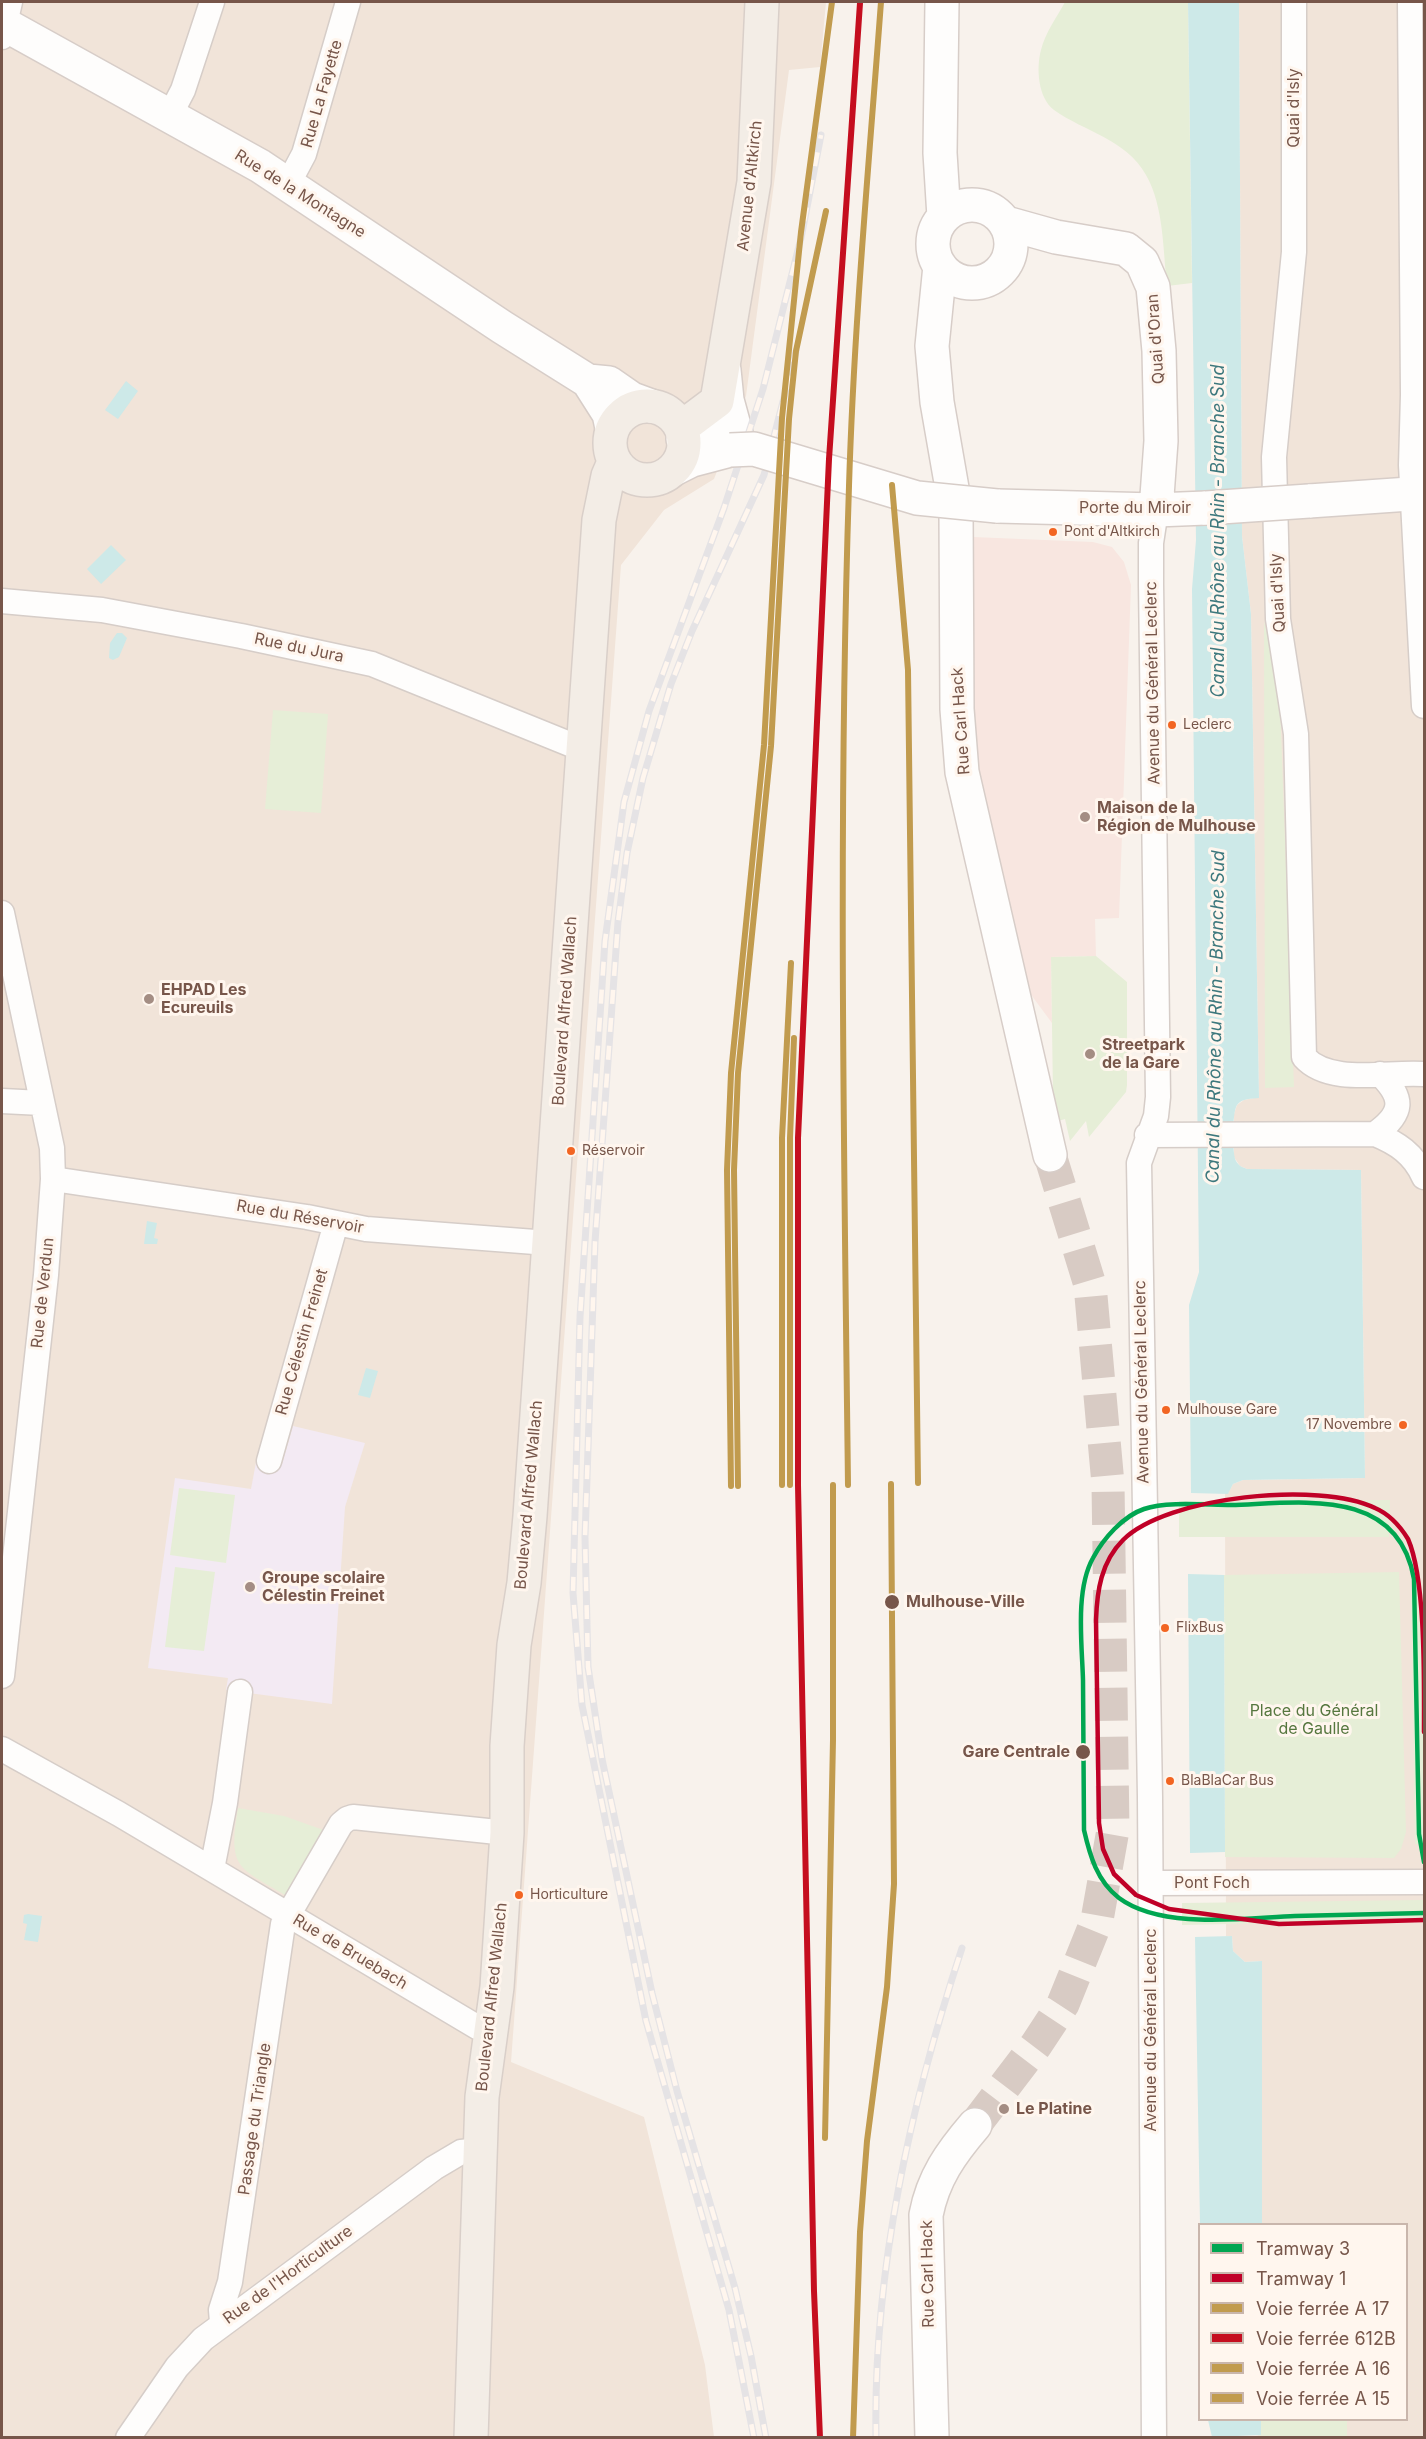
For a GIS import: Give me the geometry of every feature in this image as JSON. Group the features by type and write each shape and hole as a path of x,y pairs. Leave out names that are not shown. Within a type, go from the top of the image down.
{"main road":[{"name":"Avenue d'Altkirch","path":"669,420 717,401 724,370 754,182 762,2"},
{"path":"628,411 669,420 680,459 674,469 665,476 642,481 621,471 610,451 612,428 628,411"},
{"name":"Boulevard Alfred Wallach","path":"471,2438 484,2073 496,1987 507,1833 507,1746 514,1645 529,1524 597,553 603,496 614,462"},
{"name":"Boulevard Alfred Wallach","path":"597,553 622,504 642,481"}],"street":[{"path":"169,117 183,90 212,2"},
{"name":"Rue La Fayette","path":"288,184 304,154 348,2"},
{"path":"942,2 940,153 957,211"},
{"name":"Quai d'Isly","path":"1294,2 1294,252 1274,457 1278,619 1296,734 1304,1057 1313,1067 1329,1074 1425,1074"},
{"path":"1410,2 1418,494 1425,706"},
{"name":"Rue de la Montagne","path":"4,22 288,184 502,327 588,381 609,414 612,428"},
{"path":"991,209 1006,223 1011,240 1009,258 1002,269 991,278 979,282 953,274 935,254 933,241 936,228 957,211 991,209"},
{"name":"Quai d'Oran","path":"1006,223 1056,237 1126,249 1142,262 1153,287 1159,351 1165,510"},
{"path":"1009,258 1056,237"},
{"name":"Rue Carl Hack","path":"953,274 935,315 932,346 933,371 956,511 957,709 962,772 1050,1155"},
{"name":"Avenue d'Altkirch","path":"724,370 727,400 740,444"},
{"name":"Rue de la Montagne","path":"588,381 609,383 669,420"},
{"path":"669,420 713,438 740,444"},
{"path":"674,469 692,460 740,444"},
{"name":"Porte du Miroir","path":"740,444 917,498 997,506 1165,510 1418,494"},
{"name":"Avenue du Général Leclerc","path":"1154,2438 1150,1883 1139,1163 1156,1116 1158,1097 1151,543 1165,510"},
{"name":"Rue du Jura","path":"2,601 102,610 372,664 572,745 583,747"},
{"name":"Rue de Verdun","path":"2,914 52,1148 53,1179 46,1275 2,1676"},
{"path":"1375,1134 1396,1114 1399,1100 1393,1087 1380,1074"},
{"path":"2,1101 42,1103"},
{"path":"1148,1135 1375,1134 1399,1144 1419,1164 1425,1177"},
{"name":"Rue du Réservoir","path":"53,1179 307,1216 366,1229 548,1243"},
{"name":"Rue Célestin Freinet","path":"269,1461 336,1223"},
{"path":"212,1869 225,1803 240,1692"},
{"name":"Rue de Bruebach","path":"2,1749 212,1869 477,2027 490,2031"},
{"path":"286,1914 347,1819 353,1817 507,1833"},
{"name":"Pont Foch","path":"1150,1883 1425,1882"},
{"name":"Passage du Triangle","path":"222,2322 221,2310 232,2271 286,1914"},
{"name":"Rue Carl Hack","path":"932,2438 926,2215 930,2196 945,2162 975,2125"},
{"name":"Rue de l'Horticulture","path":"128,2438 177,2367 222,2322 434,2168 461,2152 480,2150"}],"shaded area":[{"path":"2,2 826,2 820,67 789,70 746,396 714,479 664,510 621,565 511,2062 644,2117 705,2365 714,2437 2,2438"},
{"path":"1239,2 1424,2 1424,2437 1250,2437 1261,2435 1261,2421 1408,2421 1408,2223 1261,2223 1262,1961 1245,1962 1233,1951 1232,1936 1226,1936 1225,1493 1228,1493 1233,1484 1243,1480 1365,1478 1361,1170 1247,1169 1240,1166 1234,1157 1234,1114 1237,1105 1244,1100 1259,1097 1251,614 1242,536"},
{"path":"973,537 1093,542 1112,547 1124,562 1131,585 1119,918 1095,919 1096,956 1051,957 1052,1023 1029,992 970,735"},
{"name":"Groupe scolaire Célestin Freinet","path":"293,1426 365,1443 345,1507 332,1704 226,1690 228,1678 148,1668 175,1478 251,1489 257,1457 282,1464"}],"green space":[{"path":"1065,2 1188,2 1192,283 1167,286 1160,215 1152,187 1138,163 1116,144 1054,110 1045,98 1039,74 1041,50 1048,31"},
{"path":"1264,622 1279,677 1294,1087 1265,1088"},
{"path":"273,710 328,714 321,813 265,809"},
{"name":"Streetpark de la Gare","path":"1096,956 1127,982 1127,1085 1126,1092 1089,1137 1086,1121 1070,1141 1065,1119 1058,1121 1053,1096 1051,957"},
{"path":"179,1488 235,1495 226,1563 170,1555"},
{"path":"1390,1500 1389,1537 1179,1537 1179,1501"},
{"path":"175,1567 215,1572 204,1651 165,1647"},
{"name":"Place du Général de Gaulle","path":"1399,1572 1406,1832 1401,1849 1394,1858 1225,1857 1224,1575"},
{"path":"1424,1596 1424,1844 1415,1844 1411,1597"},
{"path":"238,1808 284,1816 329,1832 290,1898 259,1880 241,1865 234,1845"},
{"path":"1424,1900 1424,1920 1182,1925 1182,1903"},
{"path":"1261,2421 1347,2421 1347,2437 1250,2438 1261,2435"}],"water":[{"name":"Canal du Rhône au Rhin - Branche Sud","path":"1188,2 1239,2 1242,536 1251,614 1259,1098 1244,1100 1235,1109 1233,1142 1235,1157 1238,1164 1247,1169 1361,1170 1365,1478 1243,1480 1233,1484 1228,1494 1191,1493 1189,1305 1199,1272 1192,589 1196,540"},
{"path":"126,381 138,391 118,419 105,410"},
{"path":"111,545 126,560 101,584 87,569"},
{"path":"117,633 122,633 127,638 119,657 113,660 109,658 110,643"},
{"path":"147,1221 157,1223 154,1238 158,1239 157,1244 144,1244"},
{"path":"366,1368 378,1371 370,1398 358,1395"},
{"path":"1188,1574 1224,1575 1225,1852 1190,1853"},
{"path":"24,1915 42,1916 38,1942 24,1940 27,1924 23,1923"},
{"path":"1232,1936 1233,1951 1245,1962 1262,1961 1262,2223 1200,2223 1195,1937"},
{"path":"1208,2421 1261,2421 1261,2435 1212,2437"}],"tunnel":[{"path":"975,2125 1036,2045 1063,2004 1097,1920 1113,1830 1108,1484 1090,1285 1050,1155"}],"railway":[{"path":"754,2438 729,2310 646,2021 582,1705 573,1593 580,1317 605,941 624,802 649,711 724,508 763,389 801,238 821,135"},
{"path":"766,2438 751,2356 735,2288 677,2091 652,1993 602,1759 588,1667 585,1537 595,1242 618,922 627,853 643,778 671,684 692,631 764,475 796,351"},
{"path":"876,2438 881,2313 898,2190 926,2068 962,1948"}],"tram line":[{"name":"1","path":"1424,1732 1423,1632 1414,1557 1405,1534 1394,1521 1375,1508 1350,1500 1319,1495 1245,1497 1208,1503 1173,1513 1144,1525 1123,1540 1105,1567 1099,1588 1096,1620 1099,1823 1103,1849 1114,1874 1136,1895 1169,1909 1279,1924 1424,1920"},
{"name":"3","path":"1424,1862 1419,1834 1414,1579 1404,1549 1388,1528 1368,1514 1343,1506 1287,1503 1164,1505 1136,1512 1114,1529 1102,1543 1087,1571 1081,1618 1084,1830 1092,1858 1105,1884 1119,1898 1137,1908 1157,1915 1180,1918 1228,1920 1424,1913"}],"transit line":[{"path":"731,1486 727,1170 731,1073 764,745 782,418 801,232 832,2"},
{"path":"848,1485 843,986 846,611 854,365 881,2"},
{"path":"738,1486 734,1170 738,1073 771,746 789,419 796,351 826,211"},
{"path":"892,485 908,670 918,1483"},
{"path":"782,1485 782,1138 791,963"},
{"path":"790,1485 790,1138 794,1038"},
{"path":"853,2438 860,2232 867,2141 887,1987 894,1884 891,1484"},
{"path":"825,2138 833,1740 833,1485"}],"rail line":[{"name":"612B","path":"820,2438 814,2291 798,1485 798,1138 829,459 860,3"}],"place":[{"name":"Pont d'Altkirch","path":"1053,532"},
{"name":"Leclerc","path":"1172,725"},
{"name":"Maison de la Région de Mulhouse","path":"1085,817"},
{"name":"EHPAD Les Ecureuils","path":"149,999"},
{"name":"Streetpark de la Gare","path":"1090,1054"},
{"name":"Réservoir","path":"571,1151"},
{"name":"Mulhouse Gare","path":"1166,1410"},
{"name":"17 Novembre","path":"1403,1425"},
{"name":"Groupe scolaire Célestin Freinet","path":"250,1587"},
{"name":"Mulhouse-Ville","path":"892,1602"},
{"name":"FlixBus","path":"1165,1628"},
{"name":"Gare Centrale","path":"1083,1752"},
{"name":"BlaBlaCar Bus","path":"1170,1781"},
{"name":"Horticulture","path":"519,1895"},
{"name":"Le Platine","path":"1004,2109"}]}
